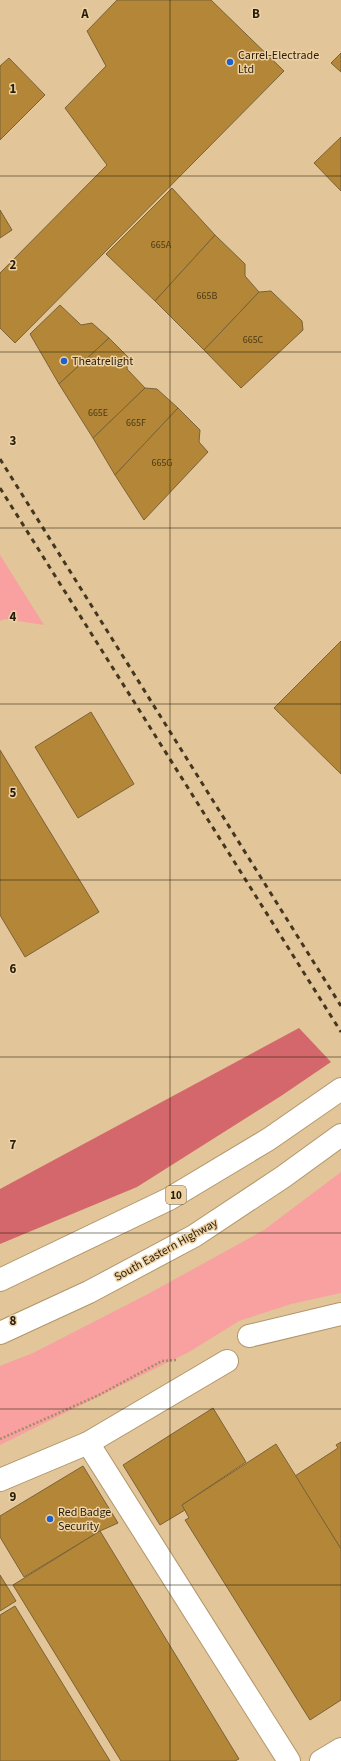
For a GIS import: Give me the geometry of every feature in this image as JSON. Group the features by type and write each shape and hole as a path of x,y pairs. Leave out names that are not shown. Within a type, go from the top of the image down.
{"main road":[{"name":"10","path":"0,1280 170,1199 269,1139 341,1089"},
{"name":"South Eastern Highway","path":"0,1333 89,1292 194,1236 283,1177 341,1135"},
{"path":"248,1336 341,1314"},
{"path":"0,1480 88,1443 227,1361"},
{"path":"88,1443 289,1761"},
{"path":"321,1761 341,1749"}],"path":[{"path":"0,1439 99,1395 162,1361"}],"shaded area":[{"path":"0,555 44,625 5,619 0,621"},
{"path":"299,1028 331,1062 281,1096 137,1187 0,1244 0,1189"},
{"path":"341,1172 341,1293 291,1304 239,1321 189,1352 0,1445 0,1366 33,1353 148,1294 264,1230"}],"building":[{"path":"117,0 211,0 284,71 15,343 0,328 0,273 107,165 65,108 106,66 87,31"},
{"path":"341,53 341,72 331,63"},
{"path":"9,58 45,95 0,140 0,66"},
{"path":"341,137 341,191 314,163"},
{"path":"172,188 215,235 155,301 106,254"},
{"path":"0,210 12,230 0,238"},
{"path":"215,235 245,264 245,276 259,292 204,350 155,301"},
{"path":"271,291 302,321 303,330 241,388 204,350 259,292"},
{"name":"Theatrelight","path":"60,305 81,325 92,323 109,338 59,384 30,334"},
{"path":"109,338 128,357 127,369 145,388 93,438 59,384"},
{"path":"145,388 157,389 178,408 115,475 93,438"},
{"path":"178,408 200,430 199,442 208,452 144,520 115,475"},
{"path":"341,641 341,774 274,708"},
{"path":"91,712 134,784 78,818 35,747"},
{"path":"0,750 99,912 25,957 0,915"},
{"path":"213,1408 246,1462 182,1505 185,1510 160,1525 123,1465"},
{"path":"341,1442 341,1549 295,1476 338,1448 336,1445"},
{"path":"276,1444 341,1549 341,1700 310,1720 185,1520 189,1518 182,1505"},
{"path":"83,1466 118,1523 100,1531 24,1577 0,1537 0,1516"},
{"path":"100,1531 239,1759 235,1761 121,1761 13,1585"},
{"path":"0,1575 16,1601 0,1611"},
{"path":"15,1606 110,1761 0,1761 0,1615"}],"railway":[{"path":"0,459 341,1006"},
{"path":"0,488 341,1032"}],"place":[{"name":"Carrel-Electrade Ltd","path":"230,62"},
{"name":"Theatrelight","path":"64,361"},
{"name":"Red Badge Security","path":"50,1519"}]}
